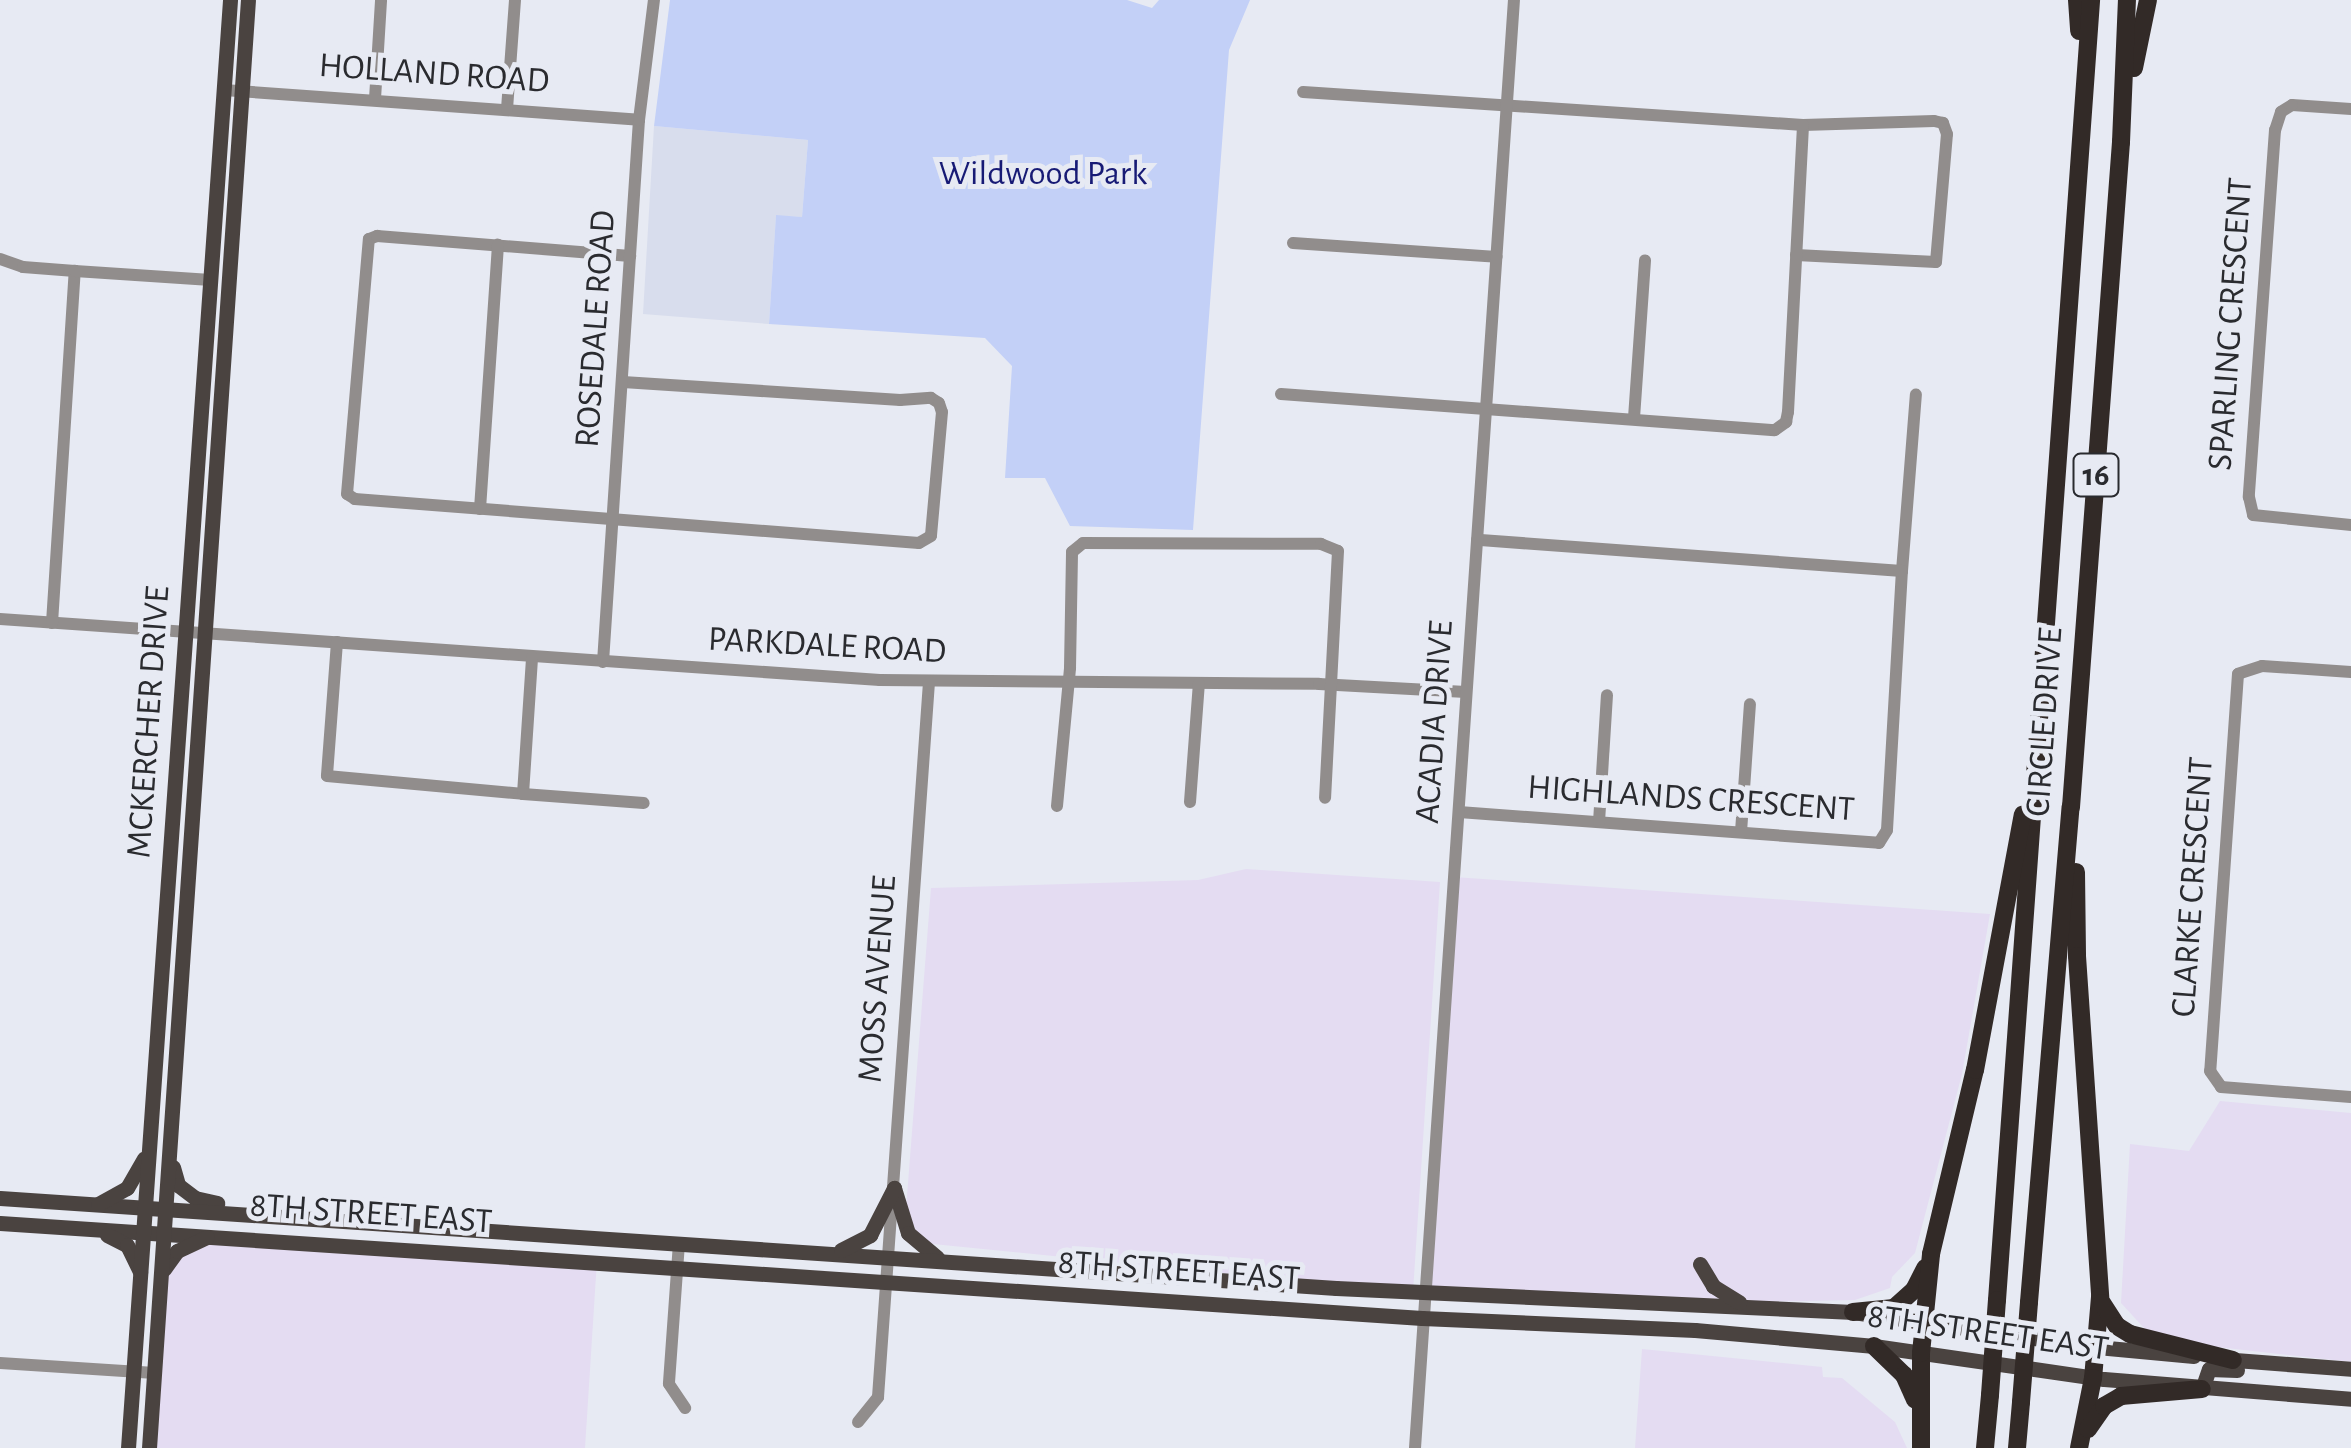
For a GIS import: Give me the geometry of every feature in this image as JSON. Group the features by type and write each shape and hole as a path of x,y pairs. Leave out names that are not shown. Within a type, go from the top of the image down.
{"highway":[{"path":"2073,256 2077,0"},
{"name":"CIRCLE DRIVE","path":"1985,1448 2091,0"},
{"name":"CIRCLE DRIVE","path":"2017,1448 2071,807 2121,142 2127,0"},
{"path":"2121,142 2148,0"},
{"path":"1921,1448 1921,1353 1932,1254 2008,904 2044,674"},
{"path":"2071,807 2076,823 2077,956 2100,1297 2097,1348 2080,1448"},
{"path":"1853,1312 1894,1308 1904,1301 1932,1254"},
{"path":"2100,1297 2107,1314 2130,1334 2232,1360"},
{"path":"1874,1346 1904,1375 1919,1413"},
{"path":"2080,1448 2094,1416 2109,1402 2146,1392 2202,1388"}],"main road":[{"name":"MCKERCHER DRIVE","path":"128,1448 230,0"},
{"name":"MCKERCHER DRIVE","path":"150,1448 248,0"},
{"path":"95,1206 127,1188 140,1172 149,1141"},
{"path":"170,1158 178,1185 194,1198 260,1214"},
{"path":"832,1252 870,1235 894,1188"},
{"path":"894,1188 908,1233 940,1260"},
{"name":"8TH STREET EAST","path":"0,1198 1424,1292 1853,1312 2097,1348 2346,1369"},
{"name":"8TH STREET EAST","path":"0,1223 214,1234 1422,1318 1695,1330 1874,1346 2093,1378 2351,1399"},
{"path":"94,1230 122,1240 141,1274"},
{"path":"164,1269 177,1251 214,1234"},
{"path":"1700,1264 1713,1286 1747,1306"},
{"path":"2202,1388 2208,1370 2280,1374 2346,1369"}],"street":[{"path":"375,99 382,0"},
{"path":"507,109 515,0"},
{"name":"ROSEDALE ROAD","path":"604,662 640,120 654,0"},
{"name":"ACADIA DRIVE","path":"1415,1448 1514,0"},
{"name":"HOLLAND ROAD","path":"224,90 640,120"},
{"path":"1302,92 1803,125 1934,120 1942,123 1947,134 1936,262 1796,255"},
{"name":"SPARLING CRESCENT","path":"2351,109 2292,105 2281,112 2275,130 2249,497 2254,515 2351,526"},
{"path":"1281,394 1781,427 1788,412 1803,125"},
{"path":"623,382 900,400 931,398 939,402 942,412 931,536 919,543 354,499 347,494 369,239 630,256"},
{"path":"1293,243 1497,257"},
{"path":"480,509 498,245"},
{"path":"0,259 23,267 210,280"},
{"path":"1634,418 1645,260"},
{"path":"52,623 75,272"},
{"path":"1477,540 1902,570 1916,395"},
{"path":"1057,806 1072,552 1084,543 1333,546 1340,558 1324,798"},
{"name":"HIGHLANDS CRESCENT","path":"1459,812 1879,843 1887,830 1902,570"},
{"name":"PARKDALE ROAD","path":"0,619 929,682 1332,684 1466,692"},
{"path":"337,642 328,776 644,803"},
{"path":"523,794 532,657"},
{"name":"CLARKE CRESCENT","path":"2351,672 2262,666 2238,674 2210,1070 2221,1086 2351,1097"},
{"name":"MOSS AVENUE","path":"858,1422 878,1398 929,682"},
{"path":"1190,802 1199,683"},
{"path":"1599,822 1608,695"},
{"path":"1742,832 1750,704"},
{"path":"679,1243 669,1384 685,1408"},
{"path":"0,1363 154,1373"}],"shaded area":[{"path":"654,126 808,140 802,217 776,216 769,324 643,314"},
{"path":"1246,869 1440,882 1413,1292 933,1244 918,1236 906,1209 931,888 1198,880"},
{"path":"1454,877 1990,914 1962,1074 1915,1253 1892,1277 1890,1288 1855,1300 1697,1303 1424,1292"},
{"path":"2220,1101 2351,1113 2351,1362 2155,1340 2121,1303 2130,1144 2189,1151"},
{"path":"215,1234 597,1260 585,1448 149,1448 164,1269"},
{"path":"1642,1349 1822,1367 1823,1377 1842,1378 1895,1422 1907,1448 1635,1448"}],"green space":[{"name":"Wildwood Park","path":"670,0 1127,0 1152,8 1159,0 1250,0 1229,50 1193,530 1070,526 1045,478 1005,478 1012,366 985,338 769,324 776,215 802,217 808,140 654,126"}]}
